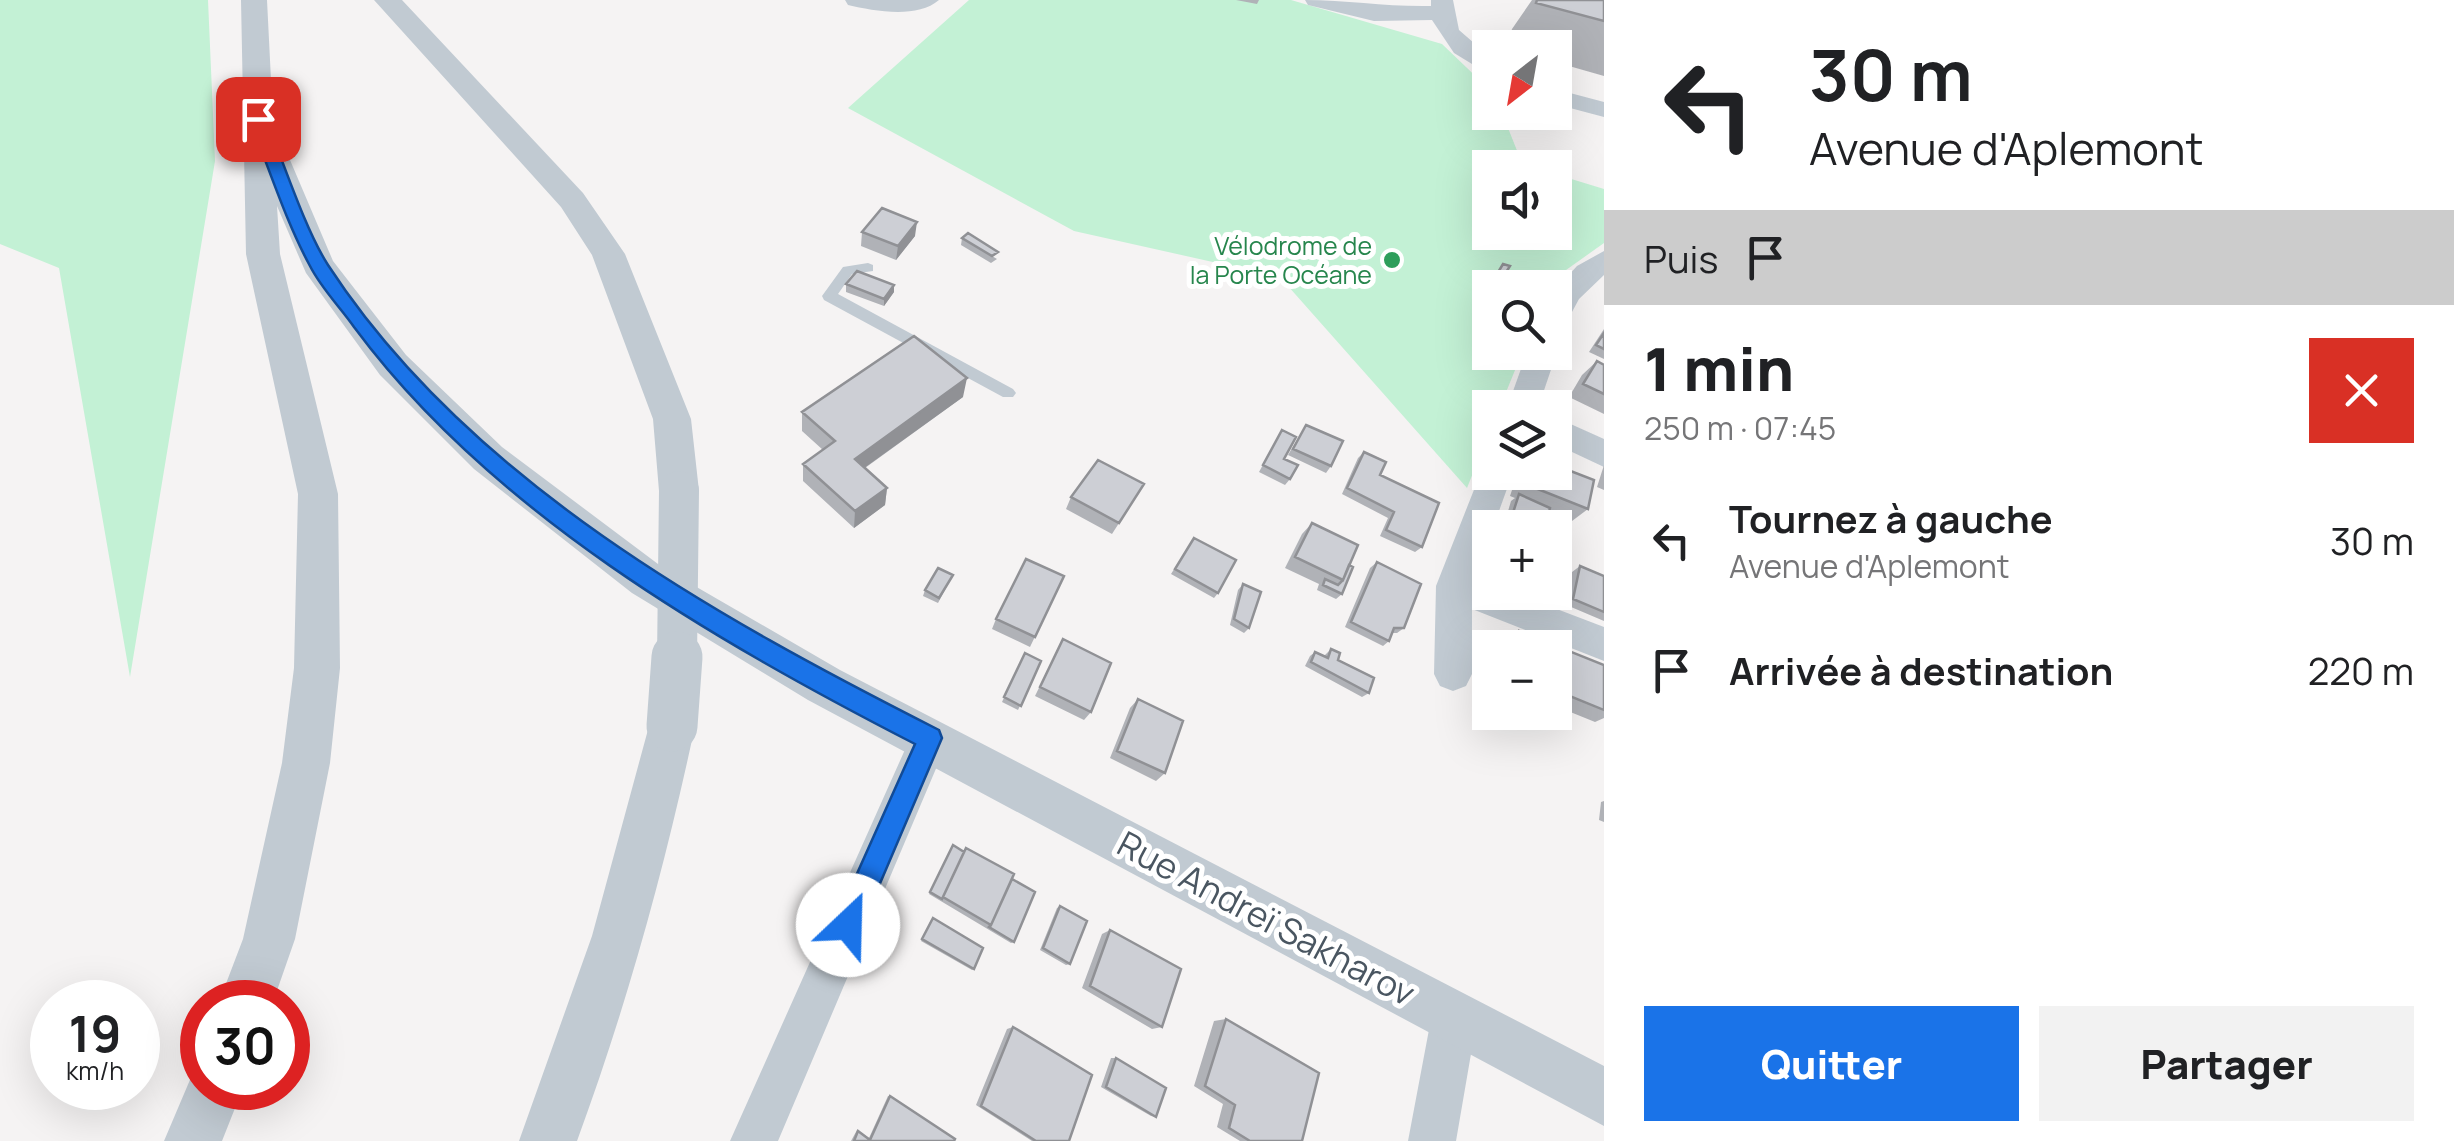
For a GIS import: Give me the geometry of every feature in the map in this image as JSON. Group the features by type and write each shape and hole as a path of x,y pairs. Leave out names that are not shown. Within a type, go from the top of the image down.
{"street":[{"path":"254,0 263,254 318,494 317,668 306,763 269,939 254,980"},
{"path":"387,0 572,200 608,254 672,419 680,607 672,726 645,844 591,1030 548,1141"},
{"path":"856,0 886,6 928,0"},
{"path":"1316,0 1374,14 1440,7 1448,32 1472,56"},
{"path":"1572,101 1604,110"},
{"name":"Rue Andreï Sakharov","path":"258,119 318,265 394,366 488,458 647,580 824,684 1604,1097"},
{"path":"1572,285 1604,261"},
{"path":"1572,438 1604,454"},
{"path":"1453,674 1454,586 1491,490"},
{"path":"1454,586 1604,644"},
{"path":"754,1141 930,738"},
{"path":"1432,1141 1454,1019"},
{"path":"194,1141 206,1110"}],"lane":[{"path":"868,268 848,270 830,296 1008,393"}],"green space":[{"path":"0,0 208,0 215,161 130,677 59,268 0,244"},
{"name":"Vélodrome de la Porte Océane","path":"969,0 1291,0 1442,44 1472,73 1472,130 1509,130 1517,150 1472,150 1472,250 1572,250 1572,179 1604,189 1604,243 1566,270 1472,270 1472,370 1515,370 1507,390 1472,390 1472,476 1467,488 1280,277 1074,231 848,108"}],"building":[{"path":"1604,0 1604,21 1536,3"},
{"path":"882,208 917,222 898,246 862,232"},
{"path":"968,233 998,252 992,256 962,238"},
{"path":"857,271 894,285 884,299 846,284"},
{"path":"1604,333 1604,349 1596,345"},
{"path":"914,336 967,378 855,459 887,488 855,511 803,464 835,441 802,412"},
{"path":"1597,361 1604,365 1604,394 1583,384"},
{"path":"1306,425 1343,441 1331,466 1293,449"},
{"path":"1282,430 1296,437 1284,459 1298,465 1290,479 1263,465"},
{"path":"1364,452 1386,462 1380,475 1439,503 1422,547 1386,530 1394,512 1347,488"},
{"path":"1098,460 1144,484 1119,523 1071,497"},
{"path":"1572,472 1594,480 1588,509 1540,490 1572,490"},
{"path":"1519,494 1550,508 1550,510 1514,510"},
{"path":"1312,523 1358,545 1343,580 1295,557"},
{"path":"1194,538 1236,560 1218,593 1175,569"},
{"path":"1026,559 1064,576 1035,637 996,619"},
{"path":"1377,562 1421,584 1404,628 1394,628 1389,641 1351,622"},
{"path":"1349,565 1353,567 1342,594 1323,585 1325,579 1338,585"},
{"path":"1580,566 1604,576 1604,612 1573,599"},
{"path":"938,568 953,575 939,598 925,590"},
{"path":"1243,584 1261,592 1249,628 1234,619"},
{"path":"1063,639 1111,663 1091,712 1040,687"},
{"path":"1331,649 1340,653 1338,660 1374,678 1369,693 1311,662 1315,652 1328,658"},
{"path":"1572,652 1604,665 1604,710 1572,697"},
{"path":"1025,653 1041,661 1021,706 1004,697"},
{"path":"1138,699 1183,721 1165,773 1117,751"},
{"path":"953,845 964,852 942,899 930,892"},
{"path":"966,848 1014,874 991,925 943,897"},
{"path":"1012,879 1035,892 1014,942 989,927"},
{"path":"1060,906 1087,921 1070,964 1043,948"},
{"path":"933,918 983,948 974,969 922,939"},
{"path":"1110,930 1181,969 1162,1027 1090,986"},
{"path":"1226,1019 1319,1073 1302,1141 1250,1141 1229,1128 1235,1105 1205,1086"},
{"path":"1013,1027 1092,1075 1069,1141 1036,1141 981,1106"},
{"path":"1116,1058 1166,1088 1156,1117 1106,1087"},
{"path":"890,1096 954,1141 854,1141 858,1131 870,1140"}],"place":[{"name":"Vélodrome de la Porte Océane","path":"1392,260"}],"route":[{"path":"258,119 318,265 394,366 488,458 647,580 824,684 930,738 848,925"}]}
